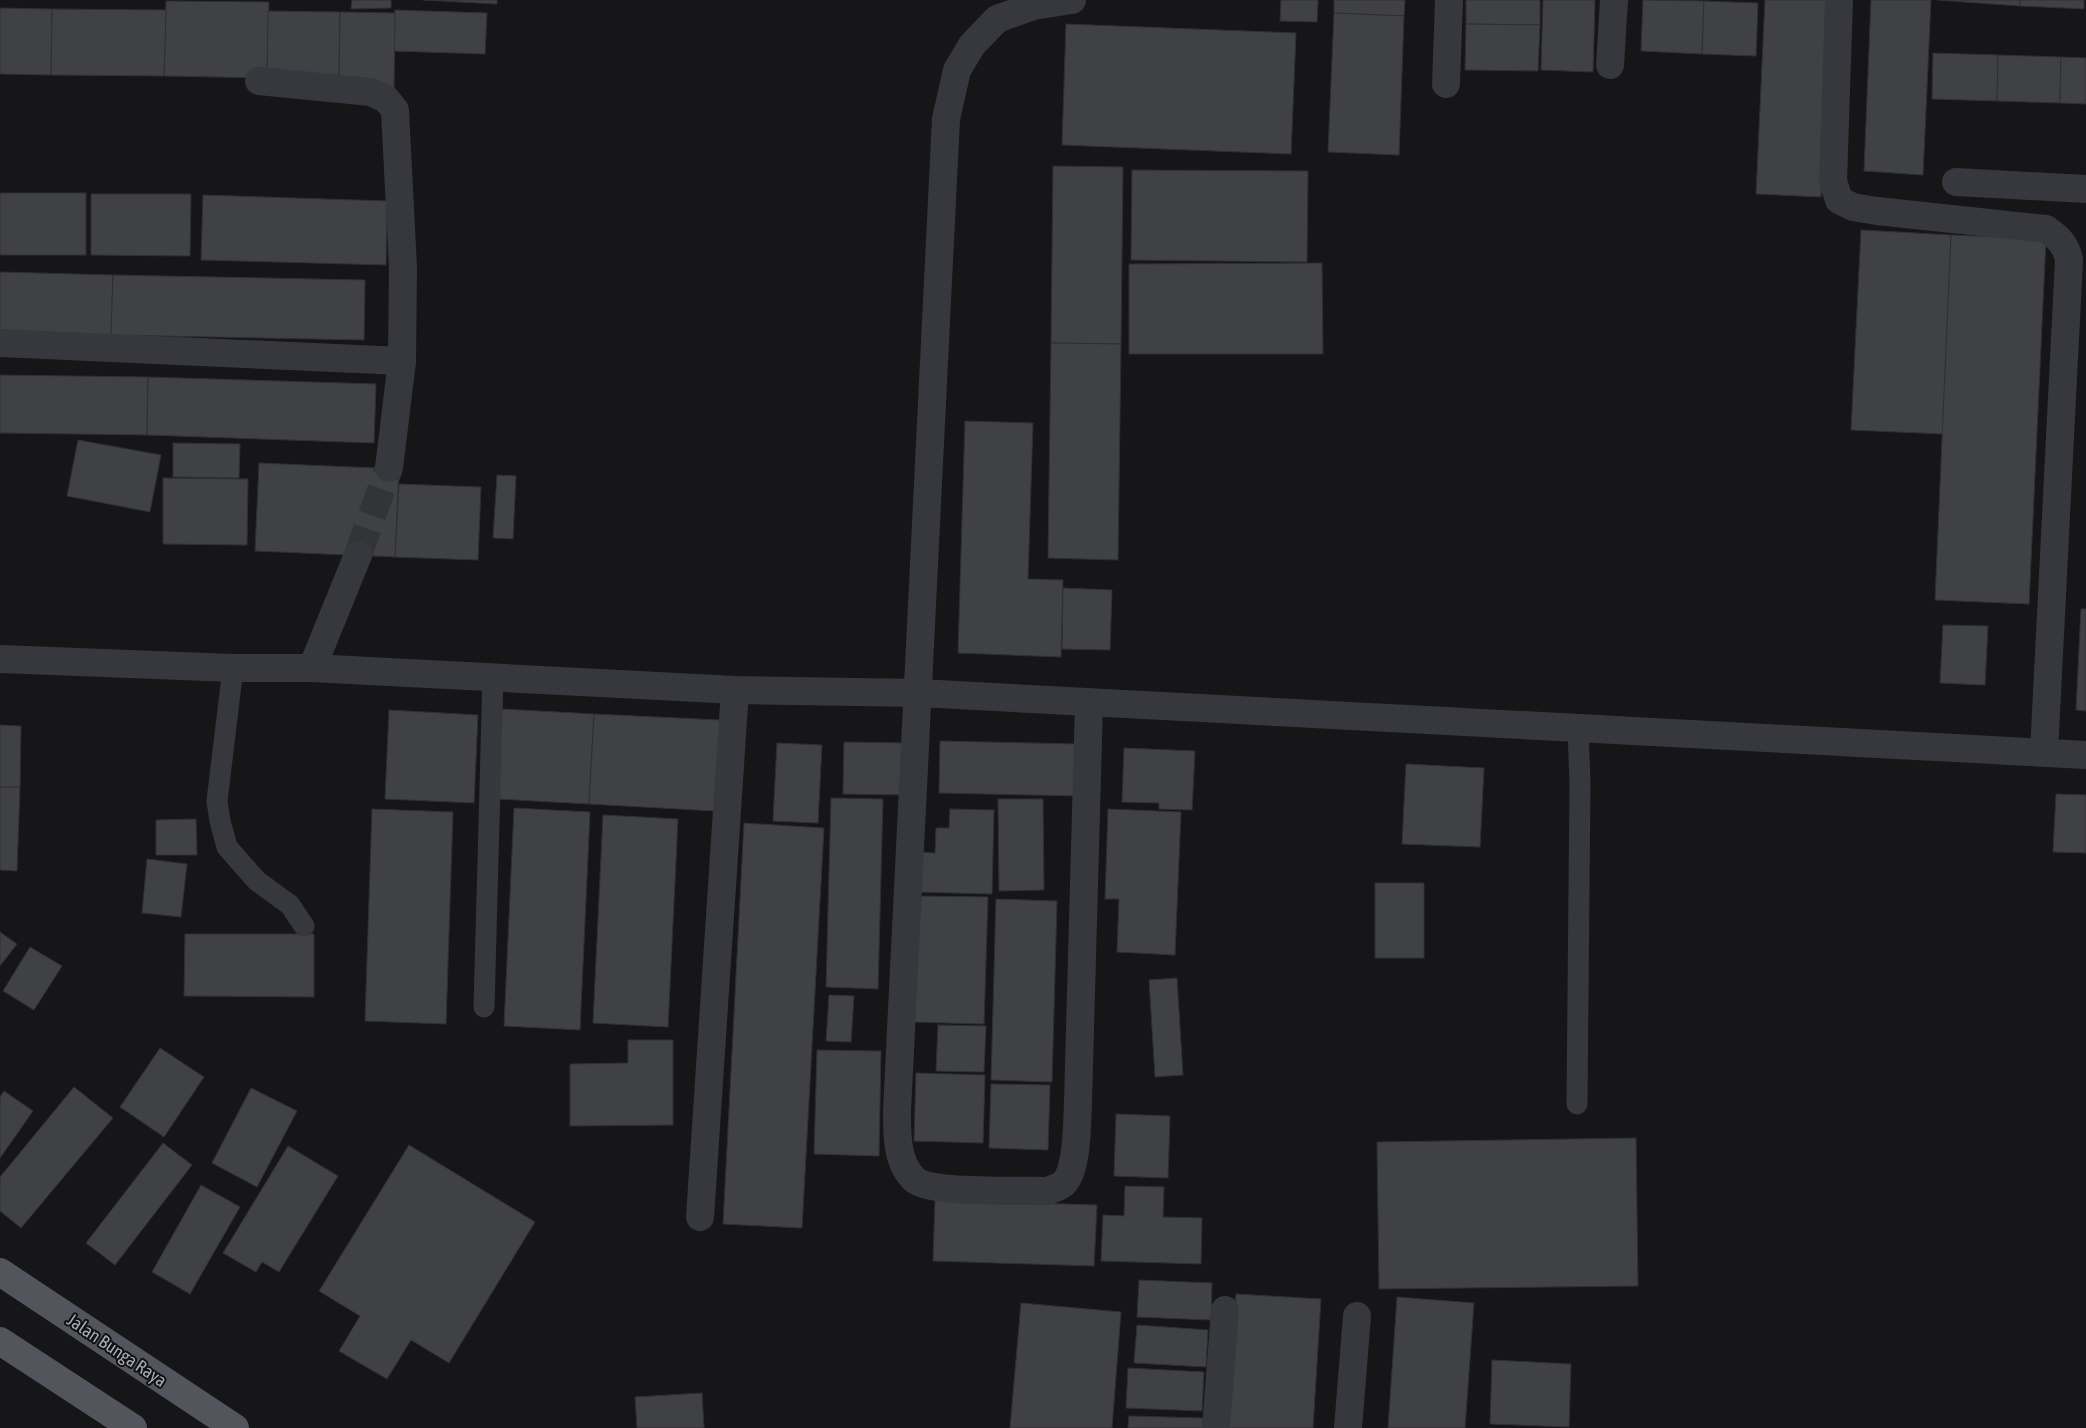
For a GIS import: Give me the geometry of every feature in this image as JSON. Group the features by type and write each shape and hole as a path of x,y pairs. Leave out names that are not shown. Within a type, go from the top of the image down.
{"main road":[{"name":"Jalan Bunga Raya","path":"0,1272 235,1428"},
{"path":"0,1341 133,1428"}],"street":[{"path":"1072,0 1033,6 997,19 972,45 957,70 946,119 897,1137 904,1164 916,1180 937,1188 1048,1191 1063,1184 1072,1167 1076,1143 1078,1102 1089,703"},
{"path":"1446,84 1449,0"},
{"path":"1610,65 1614,0"},
{"path":"1839,0 1833,181 1839,200 1853,207 1877,211 2046,229 2059,238 2067,250 2069,260 2044,752"},
{"path":"259,81 372,92 386,98 395,110 403,268 402,361 389,468"},
{"path":"1956,182 2086,189"},
{"path":"0,343 402,361"},
{"path":"312,668 358,555"},
{"path":"0,659 234,668 312,668 735,690 919,693 2086,755"},
{"path":"700,1217 735,690"},
{"path":"1216,1428 1225,1310"},
{"path":"1348,1428 1357,1316"}],"lane":[{"path":"234,668 217,801 227,847 258,881 290,906 304,926"},
{"path":"484,1007 493,676"},
{"path":"1577,1104 1580,784 1578,729"}],"building":[{"path":"352,0 391,0 391,8 351,9"},
{"path":"423,0 497,0 497,4"},
{"path":"1281,0 1318,0 1317,22 1280,21"},
{"path":"1334,0 1405,0 1404,16 1334,13"},
{"path":"1466,0 1540,0 1540,25 1466,24"},
{"path":"1543,0 1595,0 1593,72 1541,70"},
{"path":"1643,0 1704,1 1702,54 1641,51"},
{"path":"1765,0 1830,0 1821,197 1756,194"},
{"path":"1871,0 1931,0 1923,175 1864,171"},
{"path":"1937,0 2020,0 2020,6"},
{"path":"2020,0 2084,0 2084,9 2020,6"},
{"path":"166,1 269,2 267,78 164,76"},
{"path":"1704,1 1758,3 1756,56 1702,54"},
{"path":"0,8 52,9 51,75 0,74"},
{"path":"52,9 166,10 164,76 51,75"},
{"path":"395,10 487,13 485,54 393,51"},
{"path":"268,11 340,12 339,80 267,78"},
{"path":"340,12 395,13 394,89 339,80"},
{"path":"1334,13 1404,16 1399,155 1328,152"},
{"path":"1066,24 1296,33 1291,154 1062,145"},
{"path":"1466,24 1540,25 1538,71 1465,70"},
{"path":"1933,53 1998,55 1997,101 1932,99"},
{"path":"1998,55 2061,57 2060,103 1997,101"},
{"path":"2061,57 2086,58 2086,104 2060,103"},
{"path":"1053,166 1123,167 1121,344 1051,343"},
{"path":"1132,170 1308,171 1307,262 1131,260"},
{"path":"0,193 86,193 86,255 0,255"},
{"path":"91,194 191,194 190,256 91,255"},
{"path":"203,195 387,201 386,265 201,260"},
{"path":"1861,230 1951,235 1943,434 1851,430"},
{"path":"1951,235 2046,239 2029,604 1935,600"},
{"path":"1322,263 1323,354 1129,354 1129,264"},
{"path":"0,272 113,275 111,335 0,332"},
{"path":"113,275 365,280 364,340 111,335"},
{"path":"1051,343 1121,344 1118,560 1048,558"},
{"path":"0,375 148,377 147,435 0,433"},
{"path":"148,377 376,384 374,443 147,435"},
{"path":"965,421 1033,423 1028,579 1063,580 1061,657 958,653"},
{"path":"78,440 161,455 150,512 67,496"},
{"path":"173,443 240,444 239,478 173,477"},
{"path":"259,463 399,469 395,557 255,551"},
{"path":"497,475 516,476 513,539 493,538"},
{"path":"163,478 248,479 247,545 163,544"},
{"path":"399,484 481,487 478,560 395,557"},
{"path":"1063,588 1112,590 1110,650 1062,649"},
{"path":"2081,609 2086,609 2086,711 2076,710"},
{"path":"1943,625 1988,626 1985,685 1940,683"},
{"path":"502,709 594,714 589,804 497,799"},
{"path":"389,710 478,715 474,803 385,799"},
{"path":"594,714 720,720 715,811 589,804"},
{"path":"0,725 21,726 20,787 0,787"},
{"path":"940,741 1079,744 1078,796 939,793"},
{"path":"844,742 906,743 905,795 843,794"},
{"path":"777,743 822,745 818,823 773,821"},
{"path":"1124,748 1195,751 1192,810 1159,809 1159,803 1122,802"},
{"path":"1406,764 1484,768 1480,847 1402,844"},
{"path":"0,787 20,787 17,871 0,870"},
{"path":"2056,794 2086,795 2086,853 2053,852"},
{"path":"831,798 883,799 878,989 826,987"},
{"path":"998,799 1043,799 1044,890 999,891"},
{"path":"514,808 590,812 580,1030 504,1026"},
{"path":"372,809 453,812 446,1024 365,1021"},
{"path":"950,809 994,810 992,894 917,892 919,852 935,853 936,828 949,828"},
{"path":"1108,809 1181,812 1175,955 1117,952 1119,899 1105,899"},
{"path":"603,815 678,819 668,1027 593,1023"},
{"path":"196,819 197,855 156,855 156,820"},
{"path":"744,823 824,828 802,1228 723,1224"},
{"path":"147,859 187,864 181,917 142,913"},
{"path":"1375,883 1424,883 1424,958 1375,958"},
{"path":"917,896 988,897 984,1024 914,1022"},
{"path":"996,899 1057,901 1052,1082 991,1080"},
{"path":"0,932 17,944 0,966"},
{"path":"185,934 314,934 314,997 184,996"},
{"path":"30,947 62,966 34,1010 3,991"},
{"path":"1177,978 1183,1075 1155,1077 1149,980"},
{"path":"829,995 854,996 851,1042 826,1041"},
{"path":"938,1025 986,1026 984,1072 936,1071"},
{"path":"628,1040 673,1040 673,1125 570,1126 570,1064 628,1063"},
{"path":"160,1048 204,1077 164,1137 120,1107"},
{"path":"817,1050 881,1051 879,1156 814,1154"},
{"path":"916,1073 985,1075 983,1143 914,1141"},
{"path":"991,1084 1050,1085 1048,1150 989,1148"},
{"path":"74,1087 113,1118 21,1228 0,1211 0,1177"},
{"path":"251,1088 297,1111 257,1187 212,1163"},
{"path":"4,1091 33,1111 0,1158 0,1097"},
{"path":"1116,1114 1170,1116 1168,1178 1114,1176"},
{"path":"1636,1138 1638,1286 1379,1289 1377,1142"},
{"path":"163,1143 192,1165 115,1265 86,1243"},
{"path":"409,1145 535,1222 449,1363 411,1340 387,1379 339,1351 360,1316 319,1291"},
{"path":"288,1146 338,1176 279,1272 262,1262 256,1272 223,1253"},
{"path":"201,1185 240,1207 190,1294 152,1272"},
{"path":"1125,1186 1164,1187 1163,1217 1202,1218 1201,1264 1101,1261 1103,1215 1124,1216"},
{"path":"935,1200 1097,1205 1094,1266 933,1261"},
{"path":"1139,1280 1212,1283 1211,1320 1137,1317"},
{"path":"1236,1294 1321,1299 1313,1428 1228,1428"},
{"path":"1397,1297 1474,1303 1465,1428 1388,1428"},
{"path":"1021,1303 1121,1312 1112,1428 1010,1428"},
{"path":"1137,1325 1208,1330 1206,1367 1134,1363"},
{"path":"1492,1360 1571,1364 1569,1427 1490,1424"},
{"path":"1128,1368 1204,1372 1202,1411 1126,1408"},
{"path":"702,1393 704,1428 637,1428 635,1397"},
{"path":"1129,1416 1203,1418 1203,1428 1128,1428"}],"tunnel":[{"path":"358,555 389,468"}]}
